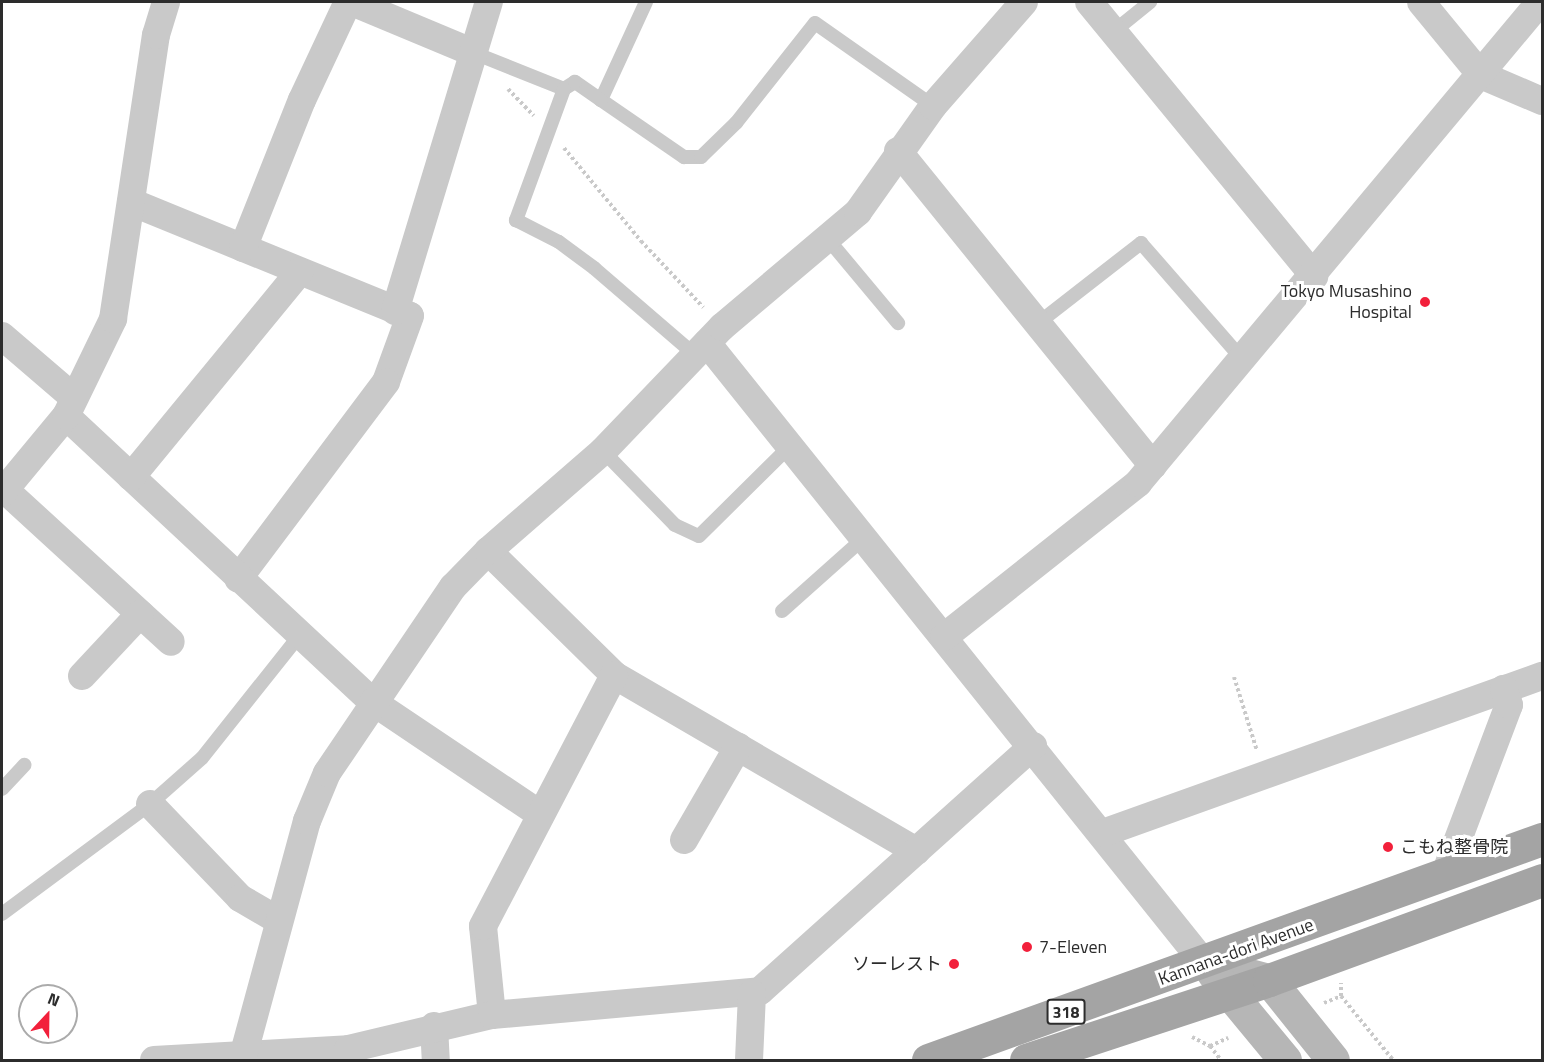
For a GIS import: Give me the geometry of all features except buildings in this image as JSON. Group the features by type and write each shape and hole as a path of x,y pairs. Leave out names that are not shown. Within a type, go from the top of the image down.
{"main road":[{"name":"Kannana-dori Avenue","path":"928,1060 1204,963 1542,839"},
{"name":"Kannana-dori Avenue","path":"1026,1060 1228,991 1269,980 1542,880"},
{"path":"1204,963 1269,980 1333,1060"},
{"path":"1204,963 1285,1060"}],"street":[{"path":"166,2 156,35 113,319 70,407 3,491 171,642"},
{"path":"243,248 302,100 348,2"},
{"path":"352,2 474,52"},
{"path":"395,311 489,2"},
{"path":"243,1059 278,920 307,821 327,773 453,587 488,551 603,452 708,342 858,212 898,151 933,106 1024,2"},
{"path":"1089,2 1314,276"},
{"path":"1421,2 1481,75 1542,101"},
{"path":"944,637 1138,483 1244,361 1540,2"},
{"path":"898,151 1153,466"},
{"path":"131,202 410,316 386,382 238,579"},
{"path":"131,477 300,271"},
{"path":"2,336 70,407 131,477 299,636 373,702 541,815"},
{"path":"708,342 1103,833 1204,963"},
{"path":"488,551 614,675 916,851"},
{"path":"82,676 140,614"},
{"path":"492,1016 483,926 614,675"},
{"path":"1103,833 1542,676"},
{"path":"1445,874 1509,705 1504,689"},
{"path":"154,1060 243,1059 348,1049 435,1026 492,1016 760,991 1033,746"},
{"path":"684,840 738,747"},
{"path":"150,804 240,898 278,920"},
{"path":"749,1060 752,993"},
{"path":"435,1026 436,1060"}],"lane":[{"path":"601,100 646,2"},
{"path":"1113,32 1150,2"},
{"path":"708,342 594,268 559,242 516,219 564,88 575,82 684,157 700,157 736,123 815,23 933,106"},
{"path":"474,52 564,88"},
{"path":"827,238 898,323"},
{"path":"1037,324 1141,243 1244,361"},
{"path":"603,452 675,525 699,536 790,446"},
{"path":"782,611 864,538"},
{"path":"2,914 150,804 202,758 299,636"},
{"path":"2,789 24,765"}],"path":[{"path":"474,52 548,132 641,241 708,342"},
{"path":"1233,677 1260,760"},
{"path":"1342,979 1341,996 1392,1060"},
{"path":"1317,1006 1341,996"},
{"path":"1180,1032 1210,1046 1221,1060"},
{"path":"1210,1046 1239,1032"}],"place":[{"name":"Tokyo Musashino Hospital","path":"1425,302"},
{"name":"こもね整骨院","path":"1388,847"},
{"name":"7-Eleven","path":"1027,947"},
{"name":"ソーレスト","path":"954,964"}]}
